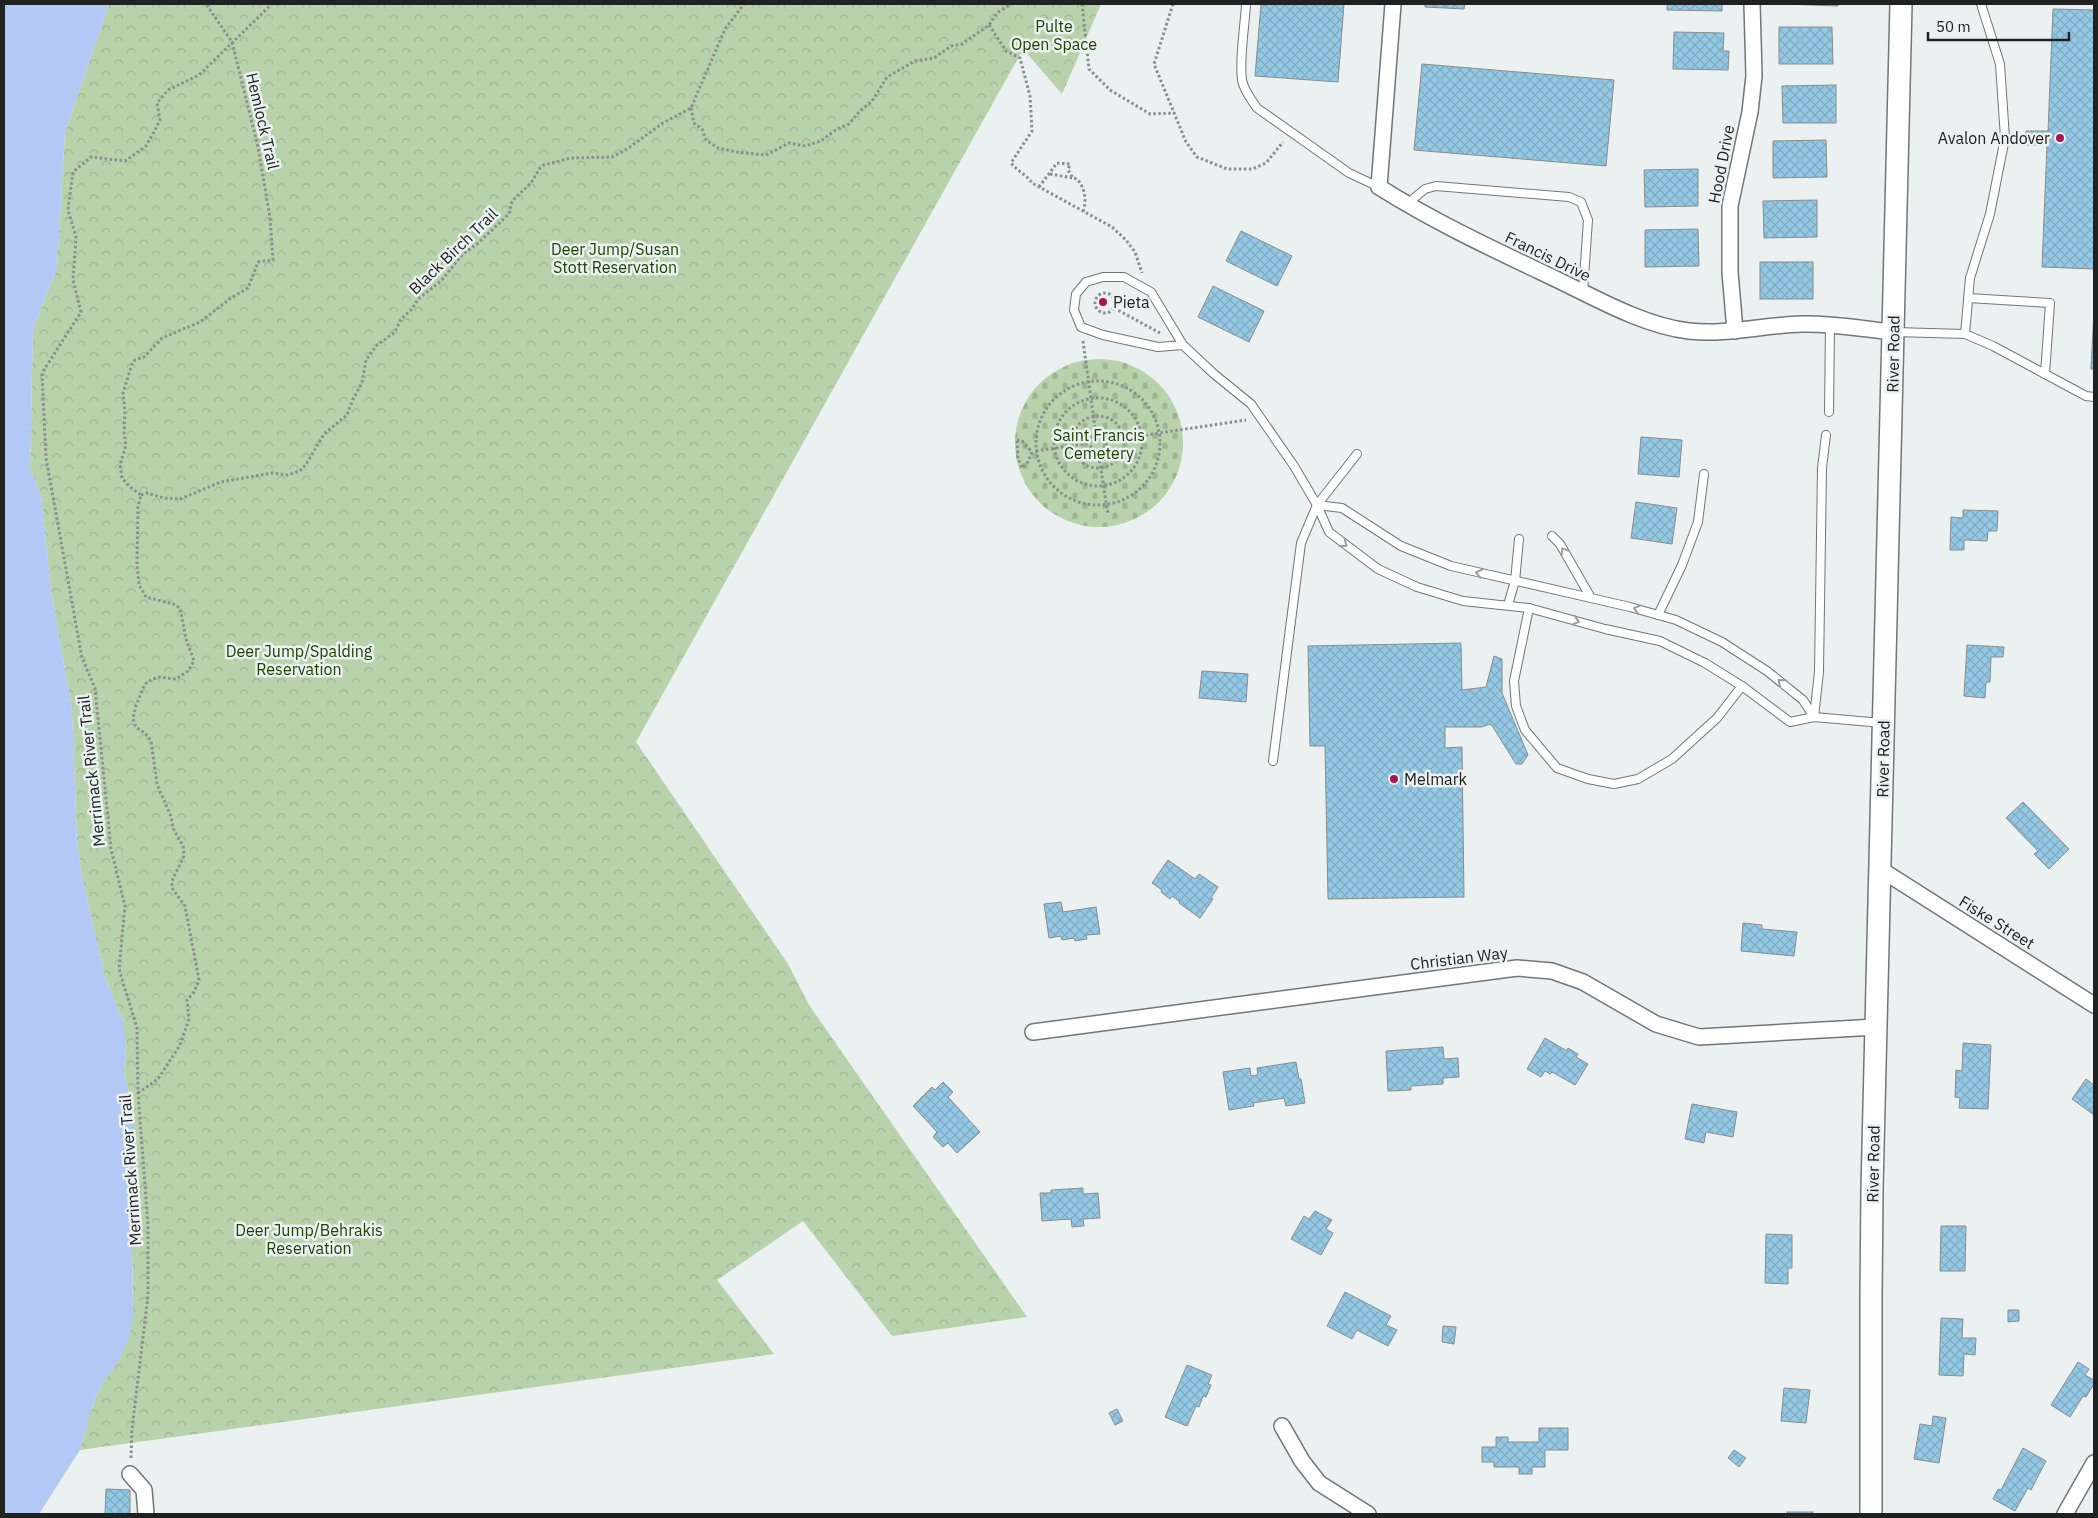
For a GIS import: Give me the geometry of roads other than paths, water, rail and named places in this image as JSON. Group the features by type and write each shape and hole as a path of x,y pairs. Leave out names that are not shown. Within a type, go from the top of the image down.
{"main road":[{"name":"River Road","path":"1871,1514 1871,1298 1876,1027 1901,4"}],"street":[{"path":"1380,187 1393,4"},
{"name":"Hood Drive","path":"1735,331 1730,272 1730,206 1750,112 1754,76 1752,4"},
{"name":"Francis Drive","path":"1380,187 1407,205 1491,248 1583,292 1665,326 1689,331 1735,331 1802,324 1893,332"},
{"name":"Fiske Street","path":"1880,869 2094,1005"},
{"name":"Christian Way","path":"1033,1032 1517,968 1552,971 1582,982 1656,1024 1699,1037 1876,1027"},
{"path":"1282,1426 1302,1461 1319,1483 1368,1514"},
{"path":"2065,1514 2094,1462"},
{"path":"130,1474 144,1490 146,1514"}],"lane":[{"path":"1246,4 1242,80 1248,95 1257,108 1350,173 1380,187"},
{"path":"1965,334 1970,278 1990,214 2005,138 2000,64 1980,4"},
{"path":"1407,205 1424,189 1436,186 1569,197 1581,202 1588,220 1583,292"},
{"path":"1183,345 1158,347 1102,335 1081,328 1074,310 1076,294 1086,282 1103,277 1124,277 1151,292 1183,345 1214,374 1251,404 1294,466 1317,505 1329,532 1378,569 1417,587 1463,601 1529,608 1605,629 1660,641 1705,663 1742,686 1790,722 1814,717 1884,723"},
{"path":"1968,298 2050,303 2045,374"},
{"path":"1828,412 1830,325"},
{"path":"1893,332 1965,334 1993,346 2086,396 2094,397"},
{"path":"1814,717 1819,672 1822,468 1826,436"},
{"path":"1273,761 1301,543 1317,505 1356,454"},
{"path":"1658,615 1682,565 1698,522 1704,474"},
{"path":"1317,505 1342,508 1401,546 1451,566 1591,598 1676,620 1722,642 1767,671 1803,700 1814,717"},
{"path":"1552,536 1560,544 1591,598"},
{"path":"1508,605 1515,581 1519,539"},
{"path":"1529,608 1514,680 1516,706 1525,730 1557,768 1588,779 1614,784 1638,779 1672,759 1717,718 1742,686"}],"water":[{"path":"4,4 109,4 65,132 57,268 33,329 30,468 41,496 51,591 72,709 77,841 81,871 104,975 123,1022 125,1034 124,1071 134,1117 134,1134 128,1168 133,1318 129,1337 120,1359 100,1387 91,1410 80,1450 39,1514 4,1514"}],"place":[{"name":"Avalon Andover","path":"2060,138"},
{"name":"Pieta","path":"1103,302"},
{"name":"Melmark","path":"1394,779"}],"park label":[{"name":"Pulte Open Space","path":"1054,35"},
{"name":"Deer Jump/Susan Stott Reservation","path":"615,258"},
{"name":"Saint Francis Cemetery","path":"1099,444"},
{"name":"Deer Jump/Spalding Reservation","path":"299,660"},
{"name":"Deer Jump/Behrakis Reservation","path":"309,1239"}]}
